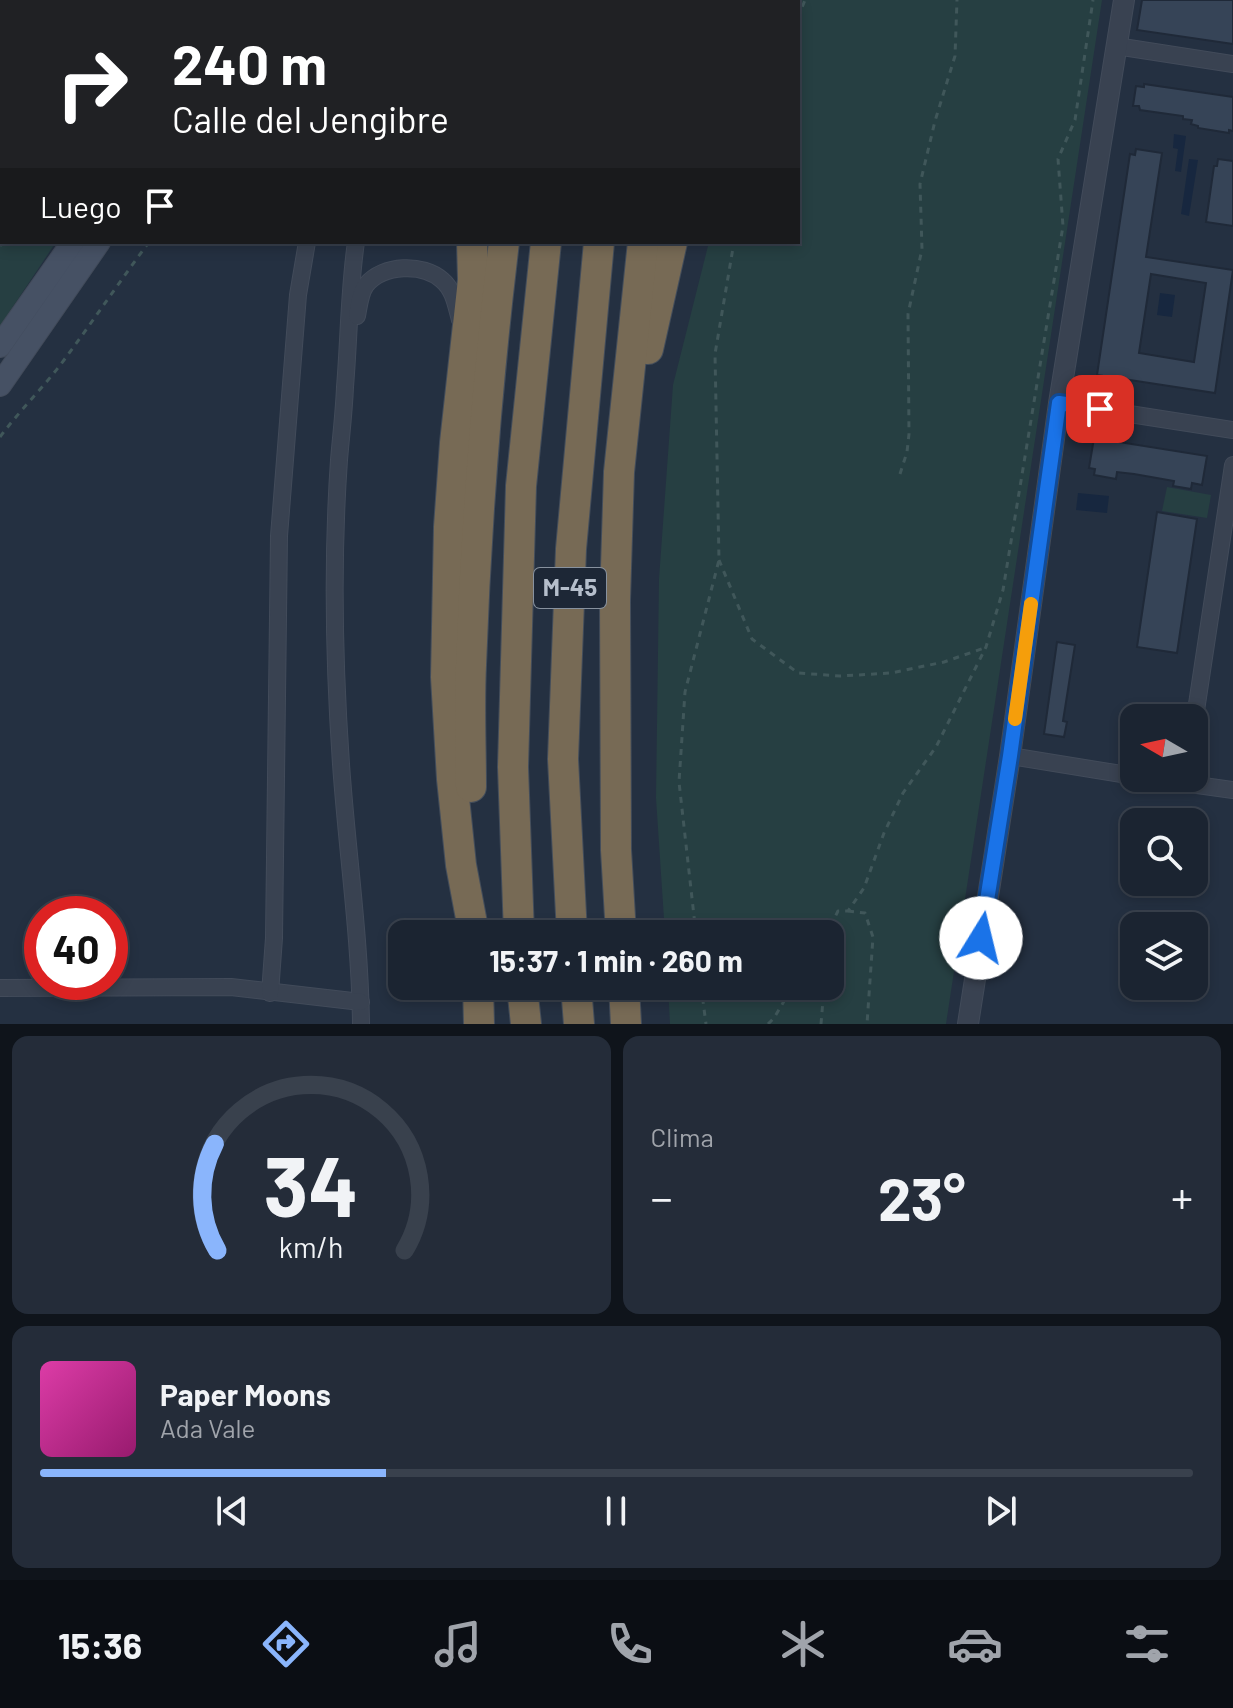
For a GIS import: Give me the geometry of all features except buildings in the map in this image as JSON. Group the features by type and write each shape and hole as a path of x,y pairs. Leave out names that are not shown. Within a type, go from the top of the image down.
{"highway":[{"path":"472,244 473,280 449,527 446,677 461,865 472,920"},
{"path":"474,920 471,667 481,480 504,244"},
{"name":"M-45","path":"518,920 513,767 521,486 546,244"},
{"name":"M-45","path":"571,920 563,759 570,564 599,244"},
{"path":"620,920 616,850 615,600 619,472 643,244"},
{"path":"615,600 646,355 672,244"},
{"path":"478,1000 479,1024"},
{"path":"523,1000 526,1024"},
{"path":"577,1000 579,1024"},
{"path":"625,1000 626,1024"}],"main road":[{"path":"0,346 72,244"},
{"path":"0,385 98,244"}],"street":[{"path":"968,1024 1010,756 1059,403 1124,0"},
{"path":"1116,46 1233,64"},
{"path":"270,993 274,938 279,536 298,295 307,244"},
{"path":"356,244 339,461 336,651 361,1024"},
{"path":"345,388 360,298 366,285 390,270 409,268 427,271 442,280 453,293 460,323 461,379"},
{"path":"1059,403 1233,430"},
{"path":"1197,704 1233,465"},
{"path":"1010,756 1120,774"},
{"path":"1208,785 1233,790"},
{"path":"0,988 231,987 361,1002"}],"path":[{"path":"900,474 909,434 908,314 922,249 920,184 955,56 957,0"},
{"path":"848,911 864,888 903,793 936,747 986,647 1003,590 1063,226 1058,159 1075,120 1093,0"},
{"path":"0,437 62,362 147,244"},
{"path":"694,920 679,782 685,692 719,560 715,354 734,244"},
{"path":"719,560 752,639 798,673 840,676 891,673 944,662 986,647"},
{"path":"1007,565 1016,566"},
{"path":"834,920 838,911 865,913 873,937 867,1024"},
{"path":"703,1000 706,1024"},
{"path":"768,1024 785,1000"},
{"path":"821,1024 823,1000"}],"green space":[{"path":"800,0 1102,0 946,1024 670,1024 669,1000 844,1000 844,920 664,920 656,798 659,579 673,385 708,244 800,244"},
{"path":"0,244 55,244 0,326"},
{"path":"1167,487 1211,495 1207,518 1162,511"}],"water":[{"path":"1174,134 1186,136 1181,172 1175,171 1178,149 1173,148"},
{"path":"1189,159 1198,160 1189,216 1181,214"},
{"path":"1160,293 1175,295 1172,317 1157,315"},
{"path":"1078,493 1109,496 1107,513 1076,510"}],"slow traffic":[{"path":"1015,719 1031,604"}],"route":[{"path":"981,938 1010,756 1059,403 1100,409"}]}
